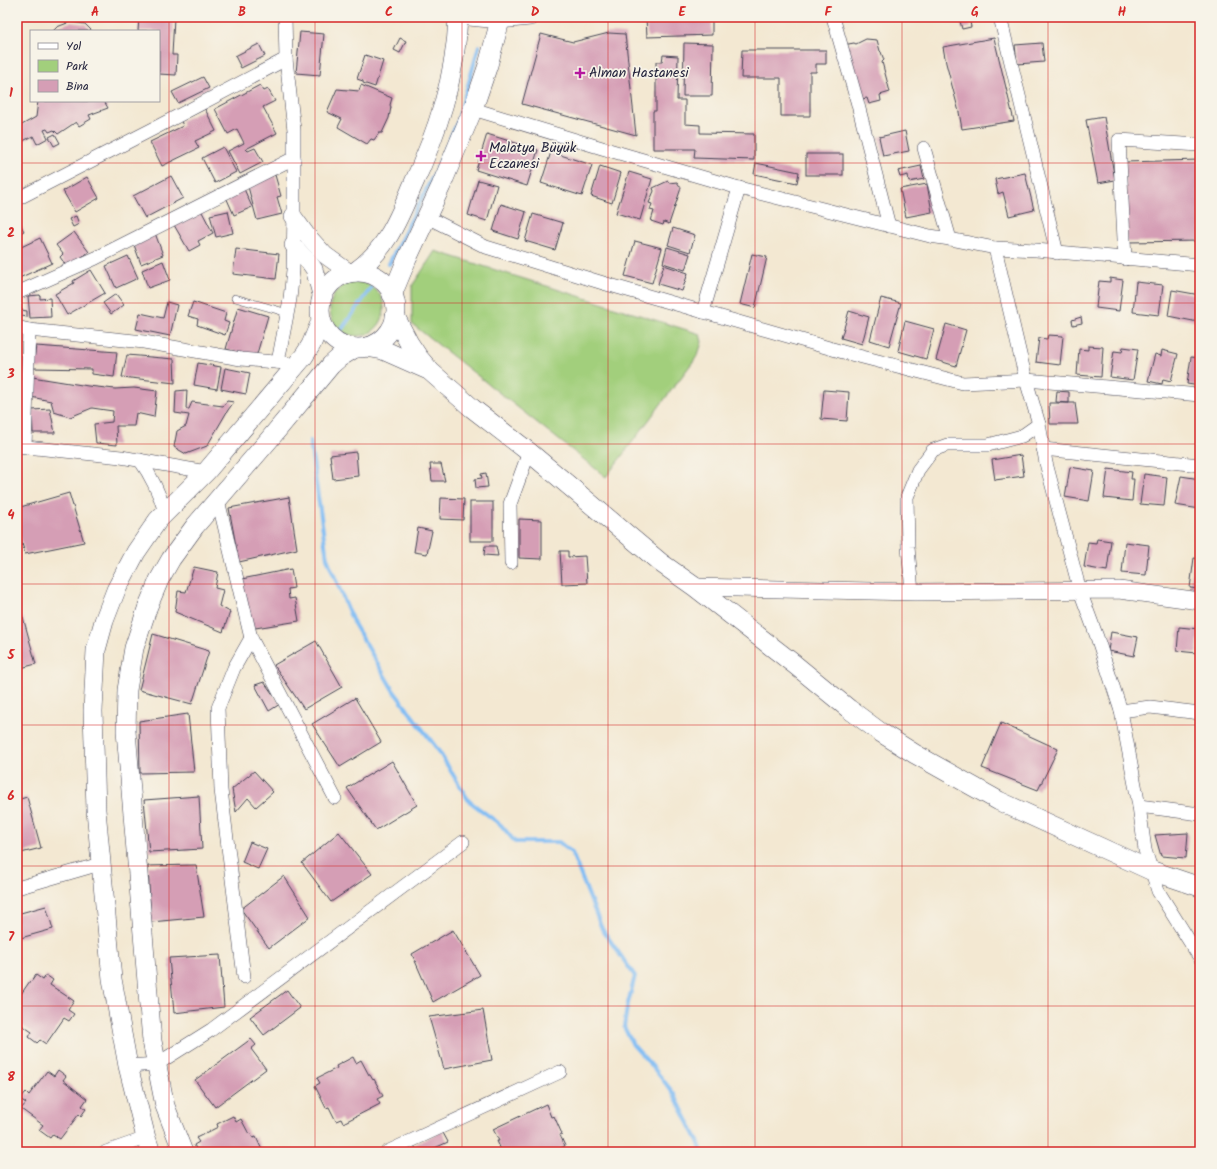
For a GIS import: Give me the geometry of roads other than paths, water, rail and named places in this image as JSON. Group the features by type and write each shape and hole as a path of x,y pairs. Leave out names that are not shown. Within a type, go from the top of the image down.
{"main road":[{"path":"431,372 383,350 344,345 334,340 326,331 321,321 320,310 322,298 332,282 339,277 353,273 368,263 386,241 425,159 444,105 457,40 458,17"},
{"path":"392,295 474,109 488,65 500,19"},
{"path":"182,1152 165,1106 152,1041 126,731 127,690 134,648 148,606 160,580 171,559 195,526 331,365 339,358 361,348 377,343 386,336 392,326 396,316 396,307 386,284 368,274 353,273"},
{"path":"396,316 409,343 419,358 431,372 472,408 529,452 661,563 695,586 849,709 915,754 999,801 1150,870 1200,887"},
{"path":"148,1145 128,1066 112,979 96,810 92,711 96,650 104,621 116,590 136,552 165,512 206,472 287,364 311,345 321,321"}],"street":[{"path":"206,472 121,456 21,446 23,328 144,342 241,359 287,364 288,313 293,245 294,130 286,59 284,17"},
{"path":"469,17 500,19 530,17"},
{"path":"833,17 857,101 889,226"},
{"path":"1000,17 1057,253"},
{"path":"17,198 286,59"},
{"path":"474,109 739,188 930,236 950,238 995,248 1036,250 1200,265"},
{"path":"1125,259 1119,140 1200,145"},
{"path":"924,148 950,238"},
{"path":"17,293 96,258 294,158"},
{"path":"703,312 739,188"},
{"path":"293,216 316,246 325,255 353,273"},
{"path":"427,217 486,247 843,352 963,383 1026,380 1200,395"},
{"path":"293,245 314,269 322,298"},
{"path":"995,248 1026,380 1039,424 1043,450 1080,591 1097,637 1121,711 1139,806 1145,850 1150,870 1158,891 1200,958"},
{"path":"912,592 906,497 918,470 933,450 947,445 988,445 1022,436 1039,424"},
{"path":"1043,450 1200,465"},
{"path":"511,563 510,504 529,452"},
{"path":"140,460 160,494 165,512"},
{"path":"218,500 251,638 335,798"},
{"path":"695,586 912,592 1118,590 1200,601"},
{"path":"244,977 221,790 218,708 234,668 251,638"},
{"path":"1121,711 1150,707 1200,713"},
{"path":"1139,806 1200,814"},
{"path":"128,1066 157,1064 211,1030 463,842"},
{"path":"17,888 100,864"},
{"path":"387,1152 560,1072"},
{"path":"106,1152 148,1145"}],"lane":[{"path":"235,298 288,313"}],"waterway":[{"path":"389,264 437,168 458,121 479,46"},
{"path":"342,329 371,288"},
{"path":"310,441 327,558 353,622 393,690 438,750 469,801 501,825 515,842 559,842 572,853 602,929 635,976 627,1007 624,1027 633,1045 674,1094 702,1152"}],"place":[{"name":"Alman Hastanesi","path":"580,73"},
{"name":"Malatya Büyük Eczanesi","path":"481,156"}]}
